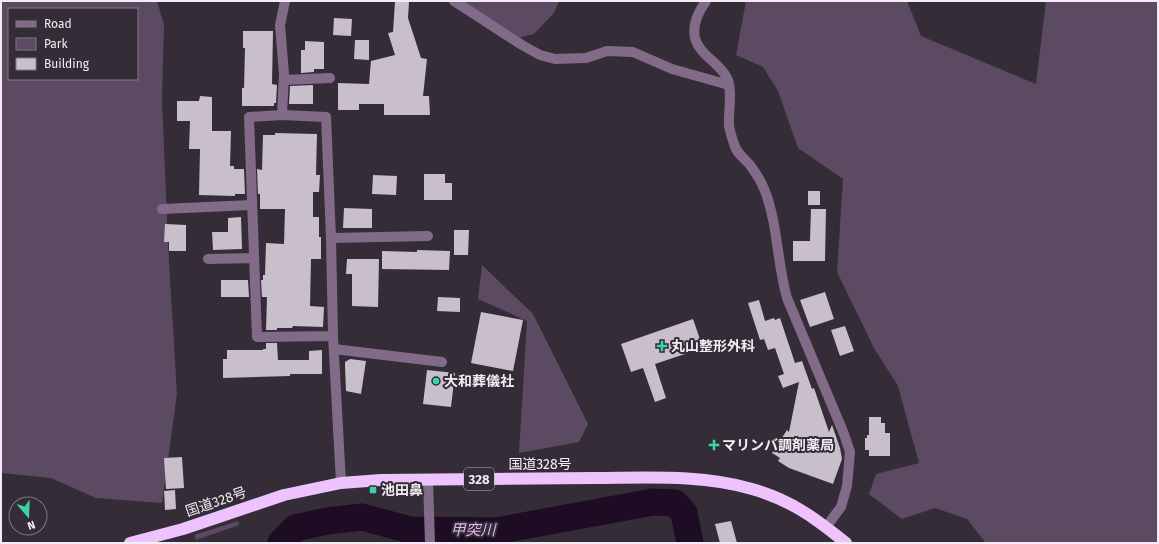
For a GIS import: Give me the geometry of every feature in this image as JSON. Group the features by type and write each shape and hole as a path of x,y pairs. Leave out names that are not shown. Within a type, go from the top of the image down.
{"highway":[{"name":"国道328号","path":"130,543 182,529 284,495 341,483 381,480 428,485 664,478 726,482 779,498 803,510 846,543"}],"street":[{"path":"282,115 284,80 280,25 285,1"},
{"path":"454,1 540,55 555,59 586,58 607,51 633,52 672,69 729,85"},
{"path":"706,1 697,15 694,24 695,37 701,50 727,77 729,85 729,128 734,145 739,155 749,164 759,178 765,192 771,212 779,253 782,282 787,298 844,434 850,452 847,486 841,507 826,527"},
{"path":"284,80 330,78"},
{"path":"333,336 257,337 249,117 282,115 326,117 333,336 341,483"},
{"path":"162,208 252,205"},
{"path":"331,238 428,236"},
{"path":"208,258 254,258"},
{"path":"334,350 442,362"},
{"path":"428,485 430,543"}],"green space":[{"path":"1,1 157,1 164,25 162,99 168,244 177,394 162,503 96,498 51,478 1,473"},
{"path":"461,1 559,1 554,13 534,34 511,40"},
{"path":"746,1 907,1 921,36 1036,84 1046,1 1158,1 1158,543 986,543 967,519 935,508 902,519 869,494 876,474 919,463 898,386 874,348 837,272 843,179 798,148 778,91 763,67 736,55"},
{"path":"482,265 533,314 588,424 579,442 519,453 527,321 478,299"},
{"path":"238,521 239,525 196,540 194,535"}],"building":[{"path":"395,1 409,2 408,18 421,58 427,59 423,96 429,96 430,115 384,115 384,104 359,104 359,110 338,110 338,83 369,84 371,61 395,55 388,33 393,32"},
{"path":"334,18 352,19 351,36 333,35"},
{"path":"243,31 273,31 272,84 277,85 276,103 274,103 274,106 242,106 245,48 243,48"},
{"path":"355,40 369,40 369,60 354,59"},
{"path":"305,41 324,42 324,69 314,69 314,72 301,73 301,50 305,50"},
{"path":"313,85 313,104 289,104 290,86"},
{"path":"200,96 212,97 212,131 231,131 230,166 234,166 234,169 244,169 245,194 235,194 235,196 199,195 200,149 189,149 190,121 177,121 177,101 199,101"},
{"path":"275,133 317,134 316,175 320,175 319,192 313,192 313,217 319,217 321,259 311,259 310,306 324,307 323,327 293,326 292,328 266,330 267,297 262,297 261,280 263,280 263,275 265,275 266,243 284,244 285,209 260,209 257,169 262,170 263,135 275,135"},
{"path":"424,174 445,174 445,183 452,183 452,200 424,200"},
{"path":"373,175 397,176 396,195 372,194"},
{"path":"808,191 820,191 820,205 808,205"},
{"path":"344,208 372,209 372,228 343,228"},
{"path":"811,209 826,209 825,261 793,261 793,241 810,241"},
{"path":"241,217 242,249 213,250 212,232 228,232 228,218"},
{"path":"165,224 186,225 186,251 169,251 169,242 164,242"},
{"path":"454,230 469,230 468,255 454,255"},
{"path":"417,250 450,251 449,270 382,269 382,251 417,252"},
{"path":"347,259 379,259 378,307 352,306 352,274 346,274"},
{"path":"221,280 248,280 249,297 221,297"},
{"path":"825,292 834,319 810,327 800,300"},
{"path":"438,297 460,298 460,312 437,311"},
{"path":"759,300 765,321 780,318 795,363 802,361 812,389 814,388 829,432 832,425 842,459 833,484 789,468 778,461 780,458 772,453 787,430 789,432 799,382 783,388 778,376 784,374 775,348 768,350 764,339 760,340 748,303"},
{"path":"481,312 523,320 513,371 471,363"},
{"name":"丸山整形外科","path":"693,319 703,348 655,364 666,398 655,402 643,368 631,372 621,344"},
{"path":"845,326 854,351 840,356 831,330"},
{"path":"266,343 277,343 278,360 309,360 309,351 322,350 322,374 290,374 290,376 223,378 223,359 227,359 227,350 263,350 266,349"},
{"path":"350,359 366,361 361,394 346,391 345,362"},
{"path":"427,370 455,373 451,407 423,404"},
{"path":"869,417 881,417 881,423 885,423 885,433 890,433 890,456 869,456 869,450 865,450 865,438 869,435"},
{"path":"182,457 184,488 166,489 164,458"},
{"path":"175,490 176,509 165,510 164,491"},
{"path":"731,521 737,543 720,543 715,524"}],"waterway":[{"name":"甲突川","path":"281,543 295,528 327,521 362,517 410,530 496,531 653,502 675,503 684,513 690,543"}],"place":[{"name":"丸山整形外科","path":"662,346"},
{"name":"大和葬儀社","path":"436,381"},
{"name":"マリンバ調剤薬局","path":"714,445"},
{"name":"池田鼻","path":"373,490"}]}
